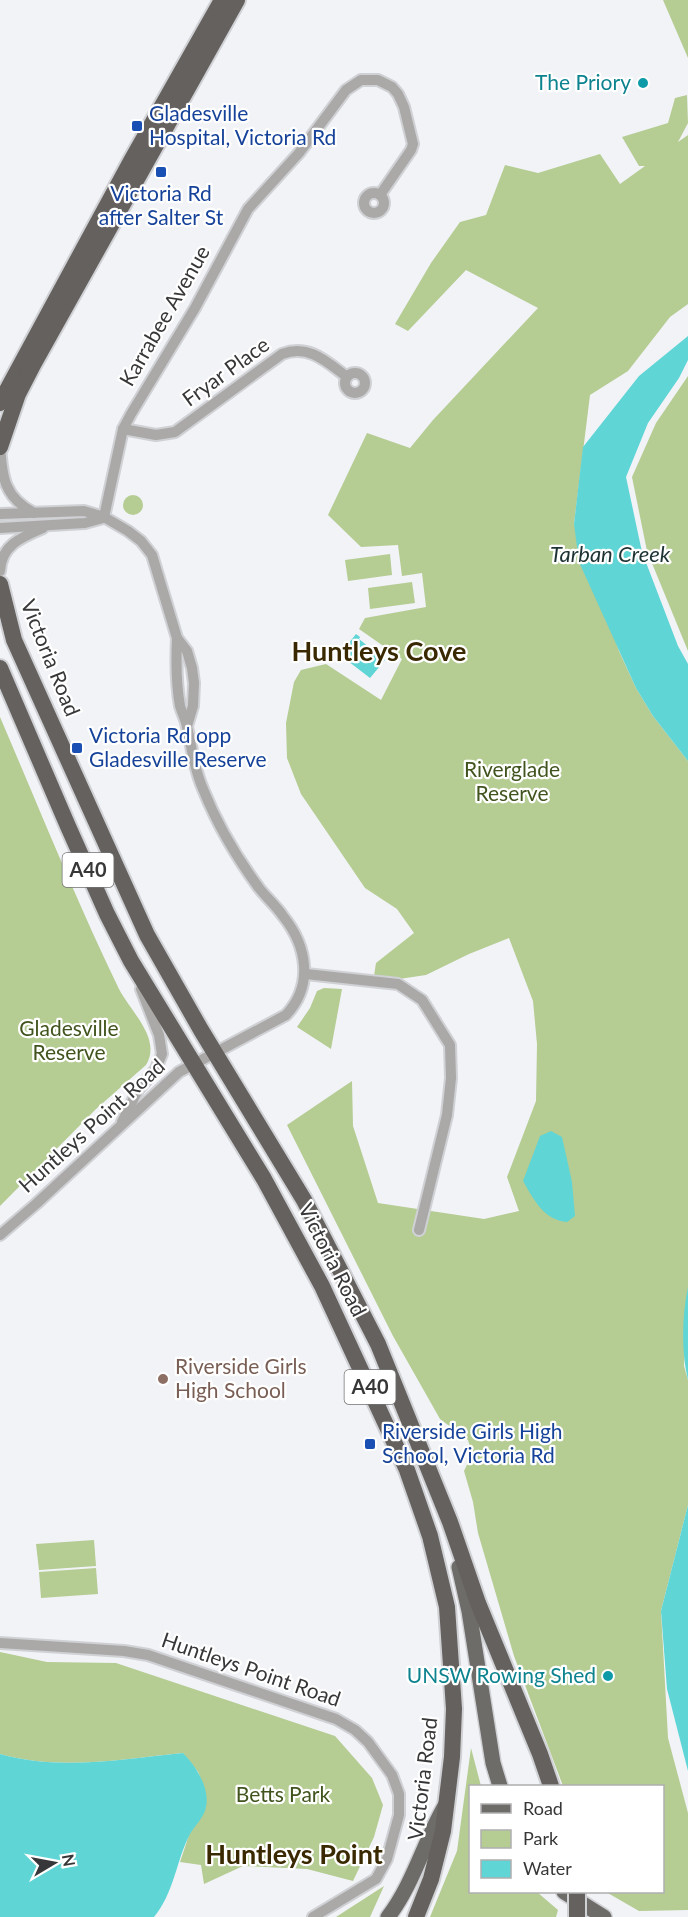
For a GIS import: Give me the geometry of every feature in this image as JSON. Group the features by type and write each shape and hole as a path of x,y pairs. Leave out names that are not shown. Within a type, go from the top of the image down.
{"highway":[{"path":"0,403 131,161 222,0"},
{"path":"0,446 18,394 34,363 237,0"},
{"name":"Victoria Road","path":"2,592 14,640 147,935 173,983 299,1191 343,1272 378,1344 437,1489 478,1603 551,1785"},
{"name":"Victoria Road","path":"0,668 107,914 131,961 264,1179 322,1286 407,1470 430,1536 447,1607 454,1709 452,1756 443,1831 436,1860 416,1917"},
{"path":"577,1893 577,1917"}],"main road":[{"path":"437,1489 456,1552 469,1611 481,1699 493,1763 500,1785"},
{"path":"388,1917 412,1877 434,1823 446,1804"},
{"path":"566,1893 599,1915"}],"street":[{"name":"Karrabee Avenue","path":"104,518 123,429 195,308 248,209 299,153 346,90 354,83 369,79 385,83 398,94 413,144 407,158 380,195"},
{"name":"Fryar Place","path":"123,429 156,435 174,432 282,354 289,352 313,353 347,376"},
{"path":"0,446 4,480 9,492 24,508 36,514"},
{"path":"0,514 84,512 104,518 141,541 152,555 177,638 180,706 202,789 224,832 259,888 284,917 295,934 306,974 398,984 422,1000 450,1045 451,1078 447,1115 419,1230"},
{"path":"0,528 85,523 104,518"},
{"path":"0,571 0,562 10,545 49,525"},
{"path":"0,578 2,592"},
{"path":"177,638 187,651 195,683 193,706 187,726"},
{"path":"119,1128 138,1090 156,1068 162,1054 159,1035 131,961"},
{"name":"Huntleys Point Road","path":"0,1235 176,1075 194,1063 286,1015 294,1006 306,974"},
{"name":"Huntleys Point Road","path":"0,1643 124,1651 148,1655 336,1719 356,1730 368,1742 392,1775 399,1794 399,1815 387,1859 376,1879 313,1917"}],"green space":[{"path":"663,0 688,0 688,58 685,51"},
{"name":"Riverglade Reserve","path":"687,95 688,123 678,142 688,135 688,304 670,317 628,371 590,395 574,524 619,651 636,688 653,716 688,761 688,1287 684,1366 688,1380 688,1505 661,1611 668,1738 688,1813 688,1910 639,1911 608,1893 664,1893 664,1785 563,1785 514,1656 478,1533 473,1502 464,1471 472,1454 468,1440 440,1419 393,1336 287,1125 352,1081 353,1126 378,1203 484,1219 519,1211 507,1177 536,1101 537,1044 533,1001 509,938 426,975 399,979 374,976 376,963 414,933 397,909 365,888 301,794 287,758 286,723 294,682 301,670 326,664 381,700 402,659 359,629 365,618 426,607 422,573 402,576 398,545 361,547 328,515 367,433 410,448 433,420 538,308 466,270 408,331 395,324 431,263 460,222 486,215 505,165 538,173 600,154 620,184 645,166 639,166 622,137 668,123 675,98"},
{"path":"688,376 688,651 647,551 632,477 656,423"},
{"path":"133,495 140,498 143,505 140,512 133,515 126,512 123,505 126,498"},
{"path":"390,554 392,575 348,581 345,560"},
{"path":"412,582 415,603 370,609 368,588"},
{"name":"Gladesville Reserve","path":"0,717 103,955 119,989 148,1036 150,1055 146,1065 96,1109 0,1206"},
{"path":"324,988 342,989 331,1049 297,1027 310,1008 317,991"},
{"path":"94,1540 96,1566 39,1570 36,1544"},
{"path":"96,1568 98,1594 41,1598 39,1572"},
{"name":"Betts Park","path":"0,1652 47,1662 116,1663 335,1736 372,1778 383,1805 374,1837 353,1881 307,1869 243,1866 204,1884 201,1865 180,1862 189,1835 206,1807 203,1784 198,1772 183,1753 68,1763 22,1759 0,1754"},
{"path":"471,1748 481,1785 469,1785 469,1893 538,1893 558,1910 556,1917 430,1917 457,1851"},
{"path":"384,1886 370,1917 336,1917"}],"water":[{"name":"Tarban Creek","path":"688,336 688,360 679,378 648,423 626,477 642,552 678,646 688,664 688,761 653,716 636,688 579,562 574,524 583,447 639,376"},
{"path":"356,634 385,660 370,678 344,658 342,660 338,657"},
{"path":"551,1131 562,1137 572,1182 575,1216 567,1222 552,1217 540,1208 523,1181 540,1136"},
{"path":"688,1287 688,1380 683,1334"},
{"path":"688,1505 688,1771 667,1689 661,1611"},
{"path":"183,1753 193,1764 204,1785 206,1807 189,1836 166,1898 154,1917 0,1917 0,1754 22,1759 68,1763"}],"place":[{"name":"The Priory","path":"643,83"},
{"name":"Gladesville Hospital, Victoria Rd","path":"137,126"},
{"name":"Victoria Rd after Salter St","path":"161,172"},
{"name":"Victoria Rd opp Gladesville Reserve","path":"77,748"},
{"name":"Riverside Girls High School","path":"163,1379"},
{"name":"Riverside Girls High School, Victoria Rd","path":"370,1444"},
{"name":"UNSW Rowing Shed","path":"608,1676"}],"district":[{"name":"Huntleys Cove","path":"379,652"},
{"name":"Huntleys Point","path":"294,1855"}]}
